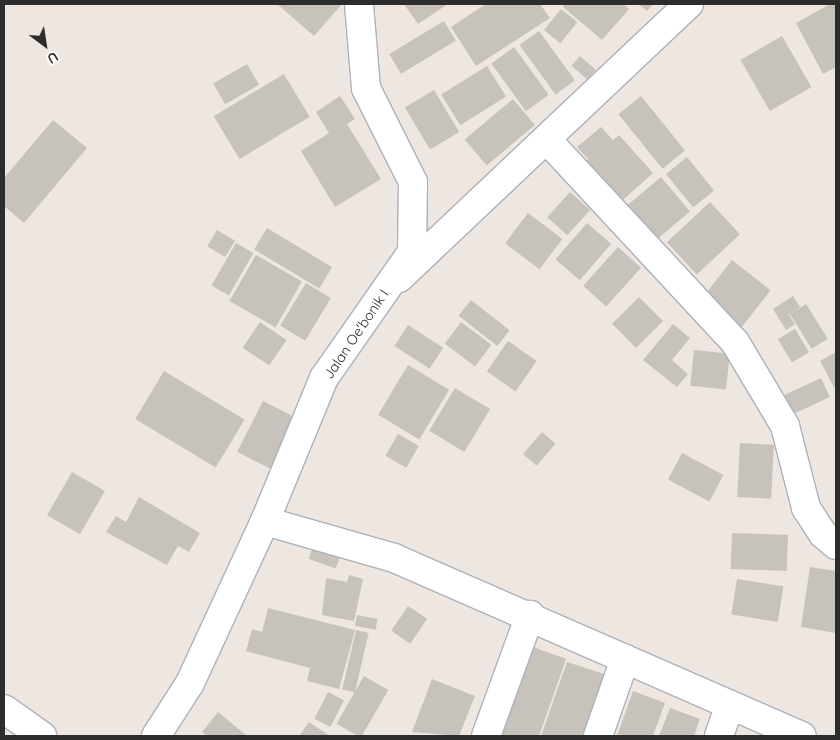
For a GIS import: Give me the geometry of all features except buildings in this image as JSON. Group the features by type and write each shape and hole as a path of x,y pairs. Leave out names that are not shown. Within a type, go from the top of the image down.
{"street":[{"name":"Jalan Oe'bonik I","path":"156,736 190,683 265,521 324,378 412,252 413,182 366,88 359,4"},
{"path":"388,287 548,141 689,4"},
{"path":"548,141 735,342 785,426 806,508 823,534 836,545"},
{"path":"265,521 394,558 496,604 530,615 729,707 802,736"},
{"path":"486,736 530,615"},
{"path":"598,736 625,659"},
{"path":"719,736 729,707"},
{"path":"4,710 42,736"}]}
